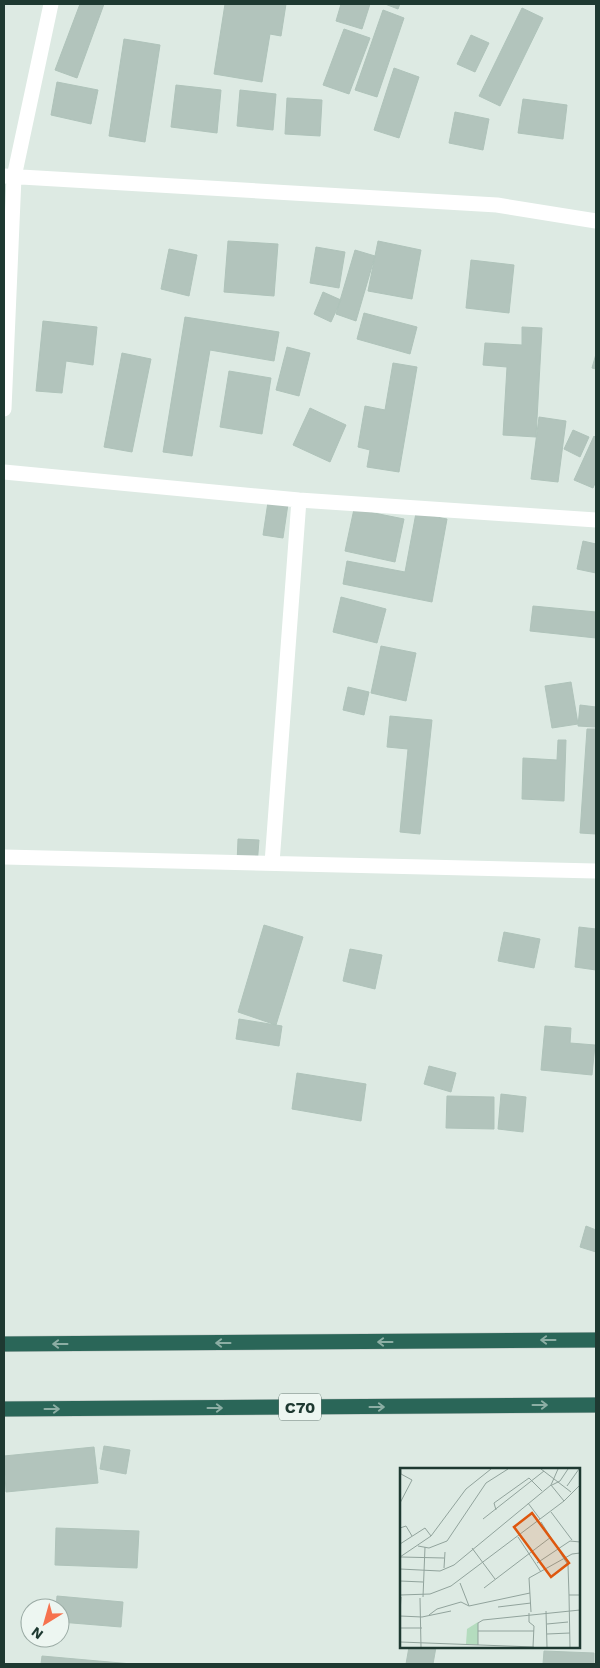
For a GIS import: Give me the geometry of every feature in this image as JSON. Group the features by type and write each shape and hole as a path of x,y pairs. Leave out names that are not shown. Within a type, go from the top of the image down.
{"highway":[{"path":"4,1344 596,1340"},
{"name":"C70","path":"4,1409 596,1405"}],"street":[{"path":"4,409 9,177 51,4"},
{"path":"9,177 497,205 596,221"},
{"path":"4,472 299,500 596,520"},
{"path":"272,863 299,500"},
{"path":"4,857 596,871"}],"building":[{"path":"80,4 104,4 77,78 55,70"},
{"path":"225,4 286,4 281,36 270,34 262,82 214,74"},
{"path":"341,4 370,4 362,29 336,21"},
{"path":"385,4 400,4 398,9"},
{"path":"522,8 543,18 500,106 479,96"},
{"path":"383,10 404,18 377,97 355,90"},
{"path":"344,29 370,38 349,94 323,85"},
{"path":"471,35 489,43 475,72 457,64"},
{"path":"124,39 160,45 145,142 109,136"},
{"path":"394,68 419,77 399,138 374,130"},
{"path":"57,82 98,90 91,124 51,115"},
{"path":"176,85 221,90 217,133 171,127"},
{"path":"240,90 276,94 273,130 237,126"},
{"path":"287,98 322,100 320,136 285,134"},
{"path":"523,99 567,105 563,139 518,133"},
{"path":"455,112 489,119 483,150 449,143"},
{"path":"228,241 278,244 274,296 224,292"},
{"path":"378,241 421,250 412,299 368,291"},
{"path":"316,247 345,252 339,288 310,283"},
{"path":"169,249 197,255 189,296 161,289"},
{"path":"355,250 375,256 356,321 336,314"},
{"path":"471,260 514,265 509,313 466,308"},
{"path":"323,292 341,300 331,322 314,314"},
{"path":"364,313 417,327 410,354 357,339"},
{"path":"185,317 279,332 274,361 210,350 192,456 163,452"},
{"path":"43,321 97,327 93,365 66,361 62,393 36,391"},
{"path":"522,327 542,328 536,437 503,435 507,367 483,365 485,343 522,345"},
{"path":"287,347 310,353 299,396 276,390"},
{"path":"122,353 151,359 132,452 104,447"},
{"path":"596,354 596,369 592,368"},
{"path":"393,363 417,367 399,472 367,467 370,450 358,447 365,406 385,410"},
{"path":"229,371 271,378 262,434 220,427"},
{"path":"310,408 346,425 330,462 293,445"},
{"path":"539,417 566,421 558,482 531,479"},
{"path":"573,430 589,437 580,457 564,449"},
{"path":"594,436 596,438 596,481 593,488 574,480"},
{"path":"268,502 288,504 283,538 263,535"},
{"path":"354,509 404,519 395,562 345,551"},
{"path":"416,513 447,519 432,602 343,584 347,561 405,572"},
{"path":"583,541 596,544 596,573 577,569"},
{"path":"341,597 386,609 377,643 333,632"},
{"path":"533,606 596,612 596,638 530,631"},
{"path":"381,646 416,653 406,701 371,693"},
{"path":"571,682 578,724 552,728 545,686"},
{"path":"348,687 369,692 364,715 343,710"},
{"path":"580,705 596,707 596,727 578,726"},
{"path":"390,716 432,720 420,834 400,832 408,749 387,747"},
{"path":"587,729 596,729 596,834 580,833"},
{"path":"558,740 566,740 564,801 522,799 523,758 557,760"},
{"path":"238,839 259,840 257,866 237,864"},
{"path":"264,925 303,937 276,1025 238,1012"},
{"path":"579,927 596,929 596,970 575,967"},
{"path":"504,932 540,939 534,968 498,961"},
{"path":"350,949 382,955 375,989 343,981"},
{"path":"239,1019 282,1026 279,1046 236,1039"},
{"path":"545,1026 571,1028 570,1043 595,1045 592,1075 541,1070"},
{"path":"429,1066 456,1073 451,1092 424,1084"},
{"path":"297,1073 366,1084 361,1121 292,1109"},
{"path":"501,1094 526,1097 523,1132 498,1129"},
{"path":"447,1096 494,1097 494,1129 446,1128"},
{"path":"586,1226 596,1230 596,1252 580,1247"},
{"path":"104,1446 130,1450 126,1474 100,1469"},
{"path":"94,1447 98,1483 6,1492 4,1456"},
{"path":"56,1528 139,1531 137,1568 55,1565"},
{"path":"57,1596 123,1602 121,1627 70,1623 70,1598 57,1598"},
{"path":"409,1648 436,1648 433,1664 406,1664"},
{"path":"544,1651 594,1653 594,1664 543,1664"},
{"path":"42,1656 132,1664 41,1664"}]}
